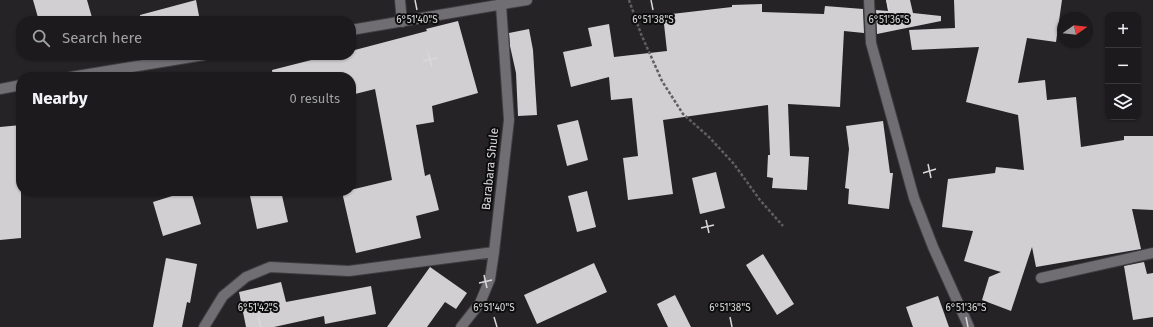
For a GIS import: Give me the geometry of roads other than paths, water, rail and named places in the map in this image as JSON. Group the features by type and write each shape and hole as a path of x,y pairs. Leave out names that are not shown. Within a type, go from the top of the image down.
{"street":[{"path":"400,0 402,22"},
{"path":"356,29 527,0"},
{"path":"869,0 871,43 914,198 933,247 969,327"},
{"name":"Barabara Shule","path":"461,327 480,303 490,279 494,252 509,120 501,5"},
{"path":"101,72 174,60"},
{"path":"0,89 16,86"},
{"path":"204,327 224,296 246,277 270,267 349,271 494,252"},
{"path":"1041,278 1153,253"}]}
